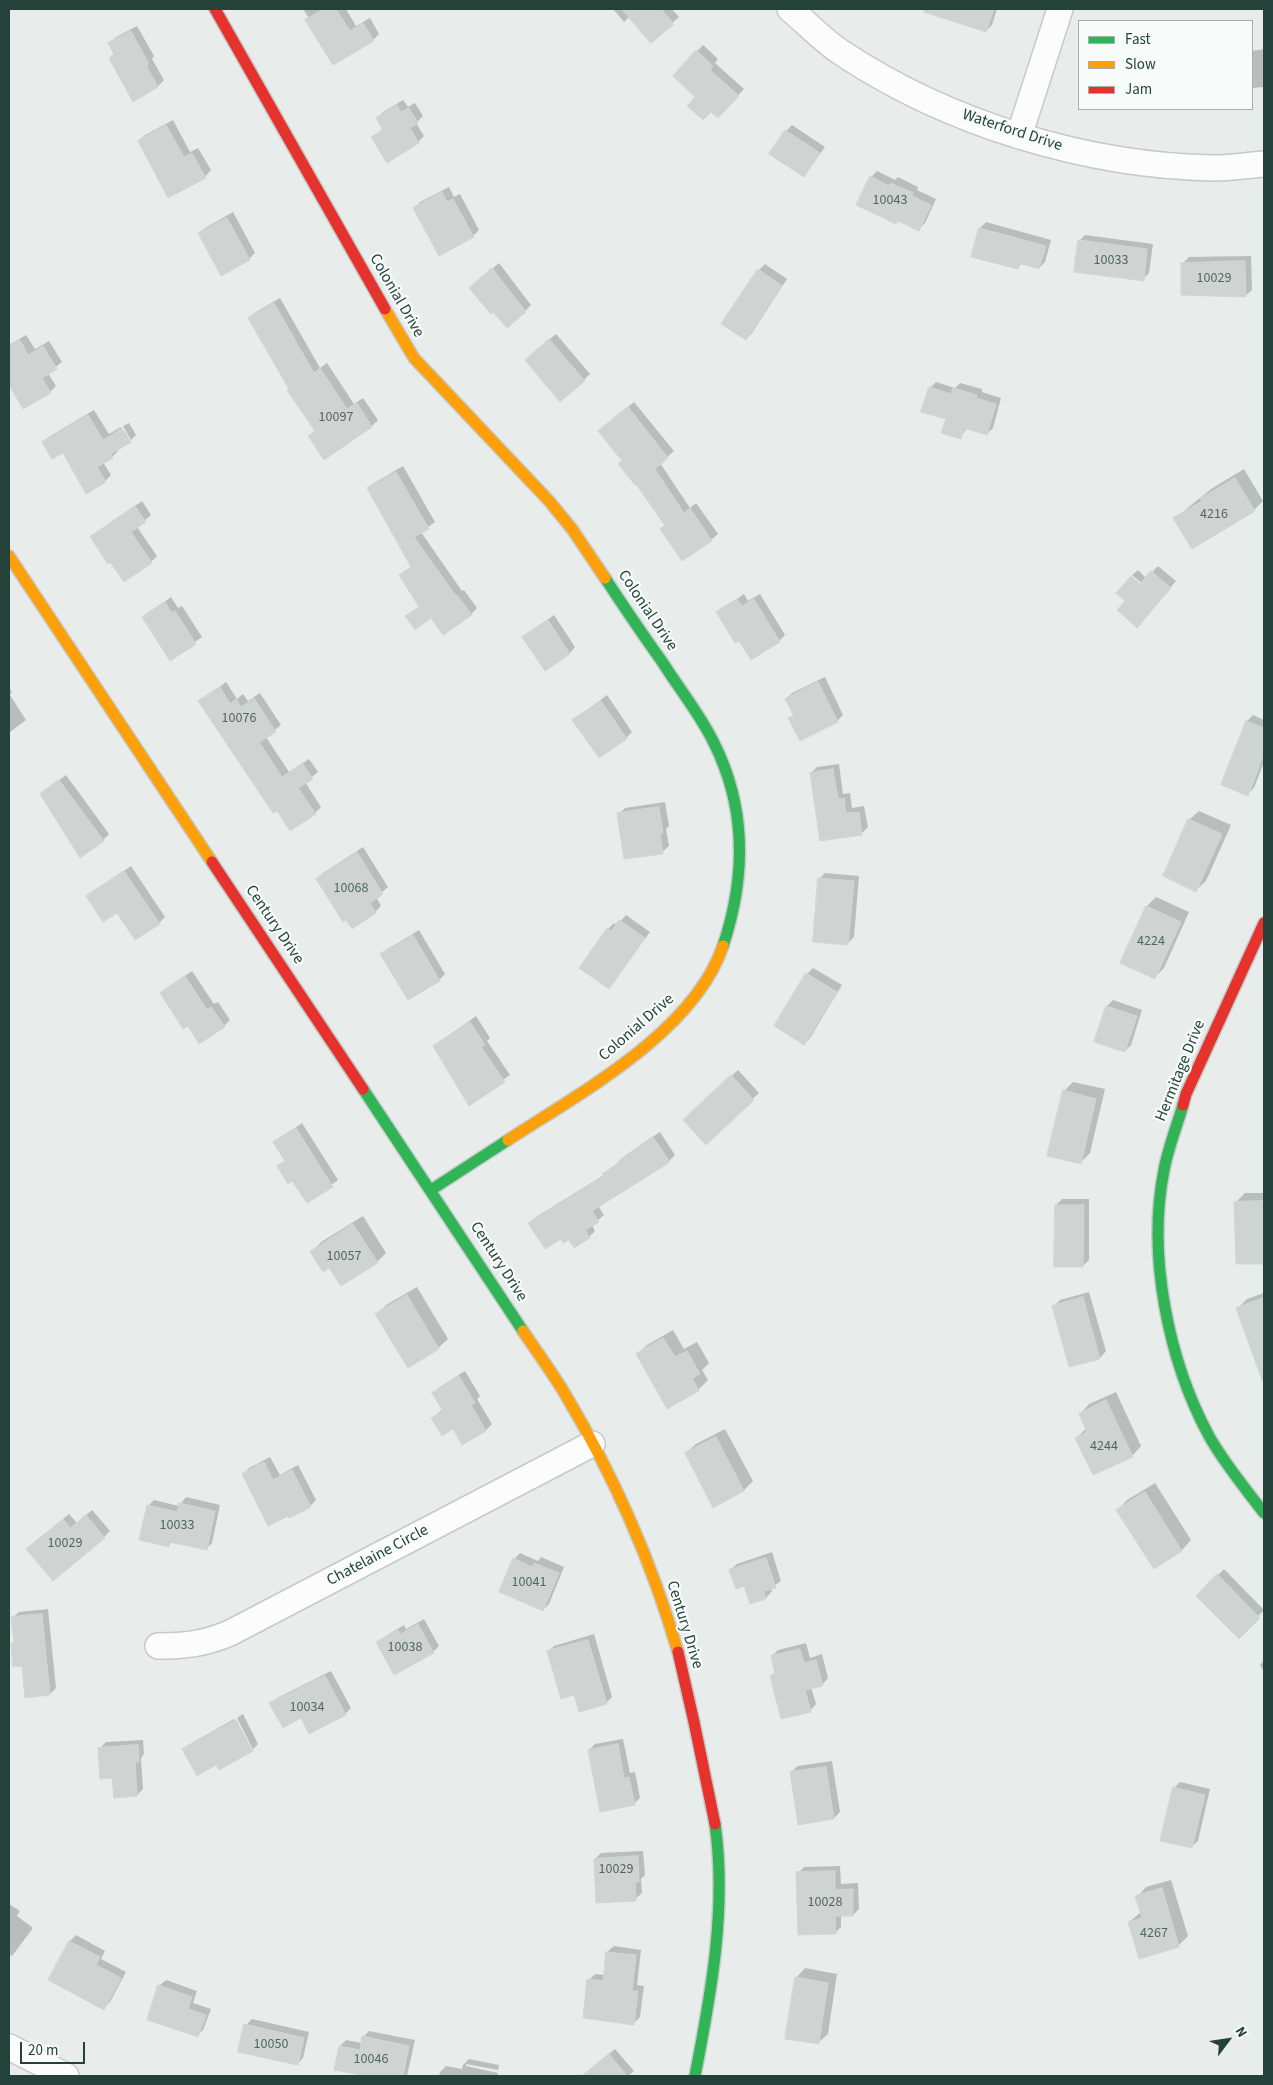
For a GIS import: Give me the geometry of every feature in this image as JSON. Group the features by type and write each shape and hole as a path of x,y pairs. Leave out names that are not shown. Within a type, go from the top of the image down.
{"street":[{"name":"Colonial Drive","path":"215,9 398,333 414,358 550,502 572,528 694,709 720,754 737,803 741,847 738,895 728,938 709,976 682,1014 615,1071 431,1190"},
{"name":"Waterford Drive","path":"790,9 840,52 888,81 953,112 1020,136 1094,155 1155,163 1216,168 1264,164"},
{"path":"1020,136 1060,9"},
{"name":"Century Drive","path":"9,556 565,1394 623,1503 650,1569 676,1651 711,1795 719,1866 717,1930 709,2009 695,2076"},
{"name":"Hermitage Drive","path":"1264,926 1186,1094 1164,1170 1158,1227 1158,1274 1170,1330 1188,1390 1209,1436 1235,1475 1264,1513"},
{"name":"Chatelaine Circle","path":"158,1646 182,1646 208,1642 230,1634 592,1444"},
{"path":"9,2047 66,2076"}],"building":[{"path":"324,9 336,9 350,31 363,23 374,41 333,65 305,20"},
{"path":"622,9 661,9 674,24 651,43"},
{"path":"925,9 994,9 986,32 924,12"},
{"path":"131,31 149,64 146,65 158,87 133,102 109,58 114,54 108,43"},
{"path":"696,50 713,66 710,70 739,96 718,118 711,112 703,120 687,106 695,97 673,76"},
{"path":"397,105 401,112 409,108 418,123 410,128 419,143 387,163 371,137 383,130 376,118"},
{"path":"166,125 184,157 192,153 206,178 168,198 138,141"},
{"path":"785,130 820,153 804,177 769,154"},
{"path":"870,176 889,186 891,183 913,193 912,196 931,205 919,231 898,221 896,224 856,205"},
{"path":"442,192 447,202 453,199 474,237 439,256 413,208"},
{"path":"227,218 250,260 221,276 198,233"},
{"path":"979,228 1046,246 1039,269 1019,263 1018,269 971,257"},
{"path":"1078,240 1147,249 1144,281 1074,272"},
{"path":"1245,261 1246,297 1181,295 1181,263"},
{"path":"492,268 526,312 507,328 493,312 491,314 469,288"},
{"path":"758,269 782,286 746,340 721,324"},
{"path":"274,303 314,373 320,368 347,409 357,403 372,427 324,460 308,436 315,431 287,390 289,389 248,318"},
{"path":"549,339 585,381 560,402 525,360"},
{"path":"20,340 28,355 43,346 57,369 42,378 51,393 23,409 9,385 9,346"},
{"path":"929,387 951,394 953,388 977,395 976,398 996,404 987,435 964,428 961,439 941,433 946,419 921,412"},
{"path":"628,407 668,458 655,469 684,513 690,508 712,541 682,561 660,529 665,526 636,484 618,464 622,461 598,431"},
{"path":"88,415 103,440 122,428 131,442 111,454 113,458 97,467 106,482 86,494 63,453 52,459 42,442"},
{"path":"396,472 429,529 414,537 456,596 472,615 443,635 431,618 415,630 405,616 419,607 399,575 411,567 367,488"},
{"path":"1235,478 1255,511 1192,549 1173,518"},
{"path":"135,506 146,522 131,532 152,563 124,582 110,562 108,564 90,537"},
{"path":"1151,571 1171,588 1137,628 1117,610 1125,601 1116,593 1131,576 1140,584"},
{"path":"737,599 742,606 754,599 780,642 751,660 739,641 735,643 716,612"},
{"path":"165,602 172,613 175,611 196,644 170,661 142,617"},
{"path":"548,620 570,654 545,671 522,637"},
{"path":"818,682 838,722 800,741 788,718 794,716 785,699"},
{"path":"220,687 230,704 236,699 241,707 254,698 276,732 259,742 282,777 303,764 313,779 298,788 316,814 290,831 277,811 273,813 198,701"},
{"path":"601,701 627,739 599,758 572,720"},
{"path":"1246,721 1264,728 1264,754 1248,796 1221,785"},
{"path":"833,769 838,799 844,798 846,813 859,812 862,835 820,841 810,773"},
{"path":"59,780 104,841 80,858 40,794"},
{"path":"659,807 663,833 660,834 663,854 624,859 617,813"},
{"path":"1188,819 1222,834 1196,892 1163,876"},
{"path":"357,852 383,894 370,903 376,913 352,929 346,920 343,922 316,879"},
{"path":"124,871 160,924 135,940 117,913 103,922 86,896"},
{"path":"818,878 854,881 848,945 813,942"},
{"path":"1146,906 1181,922 1155,979 1120,963"},
{"path":"619,920 645,938 609,989 579,968 607,928 611,931"},
{"path":"413,935 440,981 408,1000 380,954"},
{"path":"806,973 837,992 804,1045 774,1026"},
{"path":"185,976 207,1010 211,1007 225,1027 199,1044 188,1026 183,1029 160,993"},
{"path":"1106,1006 1137,1016 1125,1052 1094,1042"},
{"path":"470,1022 485,1045 481,1047 505,1082 469,1106 433,1046"},
{"path":"731,1075 754,1100 706,1145 683,1120"},
{"path":"1063,1090 1096,1099 1081,1164 1047,1156"},
{"path":"296,1128 333,1187 307,1203 292,1181 288,1184 277,1166 285,1161 273,1142"},
{"path":"653,1137 670,1162 592,1211 599,1222 585,1230 590,1238 574,1248 569,1240 563,1243 561,1239 545,1249 528,1223 604,1176 602,1174"},
{"path":"1264,1201 1264,1264 1236,1264 1234,1202"},
{"path":"1055,1205 1084,1205 1083,1267 1054,1267"},
{"path":"353,1224 378,1263 341,1286 329,1268 323,1272 310,1252"},
{"path":"407,1295 439,1349 408,1368 375,1314"},
{"path":"1083,1297 1100,1359 1069,1367 1052,1306"},
{"path":"1264,1298 1264,1380 1262,1380 1236,1308"},
{"path":"663,1338 675,1357 687,1351 700,1374 692,1378 699,1391 667,1409 636,1354"},
{"path":"459,1376 475,1403 471,1405 486,1431 462,1445 453,1429 442,1436 431,1418 443,1411 432,1393"},
{"path":"1106,1400 1133,1457 1093,1475 1075,1438 1087,1432 1079,1414"},
{"path":"716,1437 744,1491 713,1508 685,1453"},
{"path":"264,1462 273,1480 292,1470 311,1507 268,1526 242,1474"},
{"path":"1145,1492 1182,1551 1154,1569 1116,1510"},
{"path":"179,1503 215,1511 207,1550 170,1542 169,1547 139,1540 147,1505 177,1512"},
{"path":"86,1515 105,1538 53,1581 26,1549 63,1519 70,1528"},
{"path":"513,1558 532,1567 534,1563 559,1573 543,1611 499,1592"},
{"path":"766,1558 776,1588 764,1591 766,1599 750,1604 744,1586 736,1589 729,1570"},
{"path":"1217,1574 1260,1618 1239,1639 1196,1596"},
{"path":"42,1614 50,1695 25,1698 22,1666 13,1667 11,1644 14,1643 11,1617"},
{"path":"418,1624 434,1653 394,1675 376,1642 398,1630 400,1634"},
{"path":"588,1640 607,1704 579,1712 574,1695 561,1699 547,1651"},
{"path":"800,1649 804,1663 816,1660 823,1686 805,1690 811,1712 781,1719 770,1676 775,1674 771,1656"},
{"path":"325,1676 346,1715 309,1734 301,1718 283,1728 269,1703"},
{"path":"236,1720 253,1751 219,1770 216,1765 197,1776 182,1749"},
{"path":"618,1744 624,1778 629,1777 635,1805 600,1812 588,1750"},
{"path":"138,1745 139,1762 135,1762 137,1796 114,1798 112,1778 100,1779 98,1748"},
{"path":"826,1767 834,1819 798,1825 790,1772"},
{"path":"1173,1787 1205,1795 1192,1848 1160,1841"},
{"path":"638,1856 639,1882 635,1882 636,1901 596,1903 594,1859"},
{"path":"835,1871 835,1890 853,1889 853,1916 835,1916 836,1934 798,1935 796,1872"},
{"path":"1162,1888 1179,1947 1139,1959 1128,1922 1142,1918 1135,1896"},
{"path":"69,1941 100,1957 96,1965 121,1978 104,2010 48,1980"},
{"path":"606,1952 636,1955 632,1991 638,1991 634,2025 583,2018 587,1979 603,1981"},
{"path":"795,1977 828,1983 819,2044 785,2039"},
{"path":"158,1985 192,1997 188,2009 206,2015 198,2037 147,2020"},
{"path":"244,2024 304,2038 298,2065 238,2052"},
{"path":"362,2036 409,2046 403,2076 356,2076 356,2074 334,2070 339,2046 360,2050"},
{"path":"609,2054 627,2076 582,2076"}],"traffic: fast":[{"path":"605,578 703,722 725,768 733,793 737,818 739,869 731,920 723,946"},
{"path":"363,1089 523,1331"},
{"path":"1183,1105 1170,1145 1159,1203 1158,1237 1165,1306 1172,1341 1182,1374 1209,1436 1221,1456 1264,1513"},
{"path":"431,1190 508,1140"},
{"path":"695,2076 707,2014 716,1951 719,1887 715,1824"}],"traffic: slow":[{"path":"385,309 414,358 550,502 572,529 605,578"},
{"path":"9,556 212,862"},
{"path":"508,1140 600,1081 632,1058 661,1033 687,1006 708,977 723,946"},
{"path":"523,1331 550,1370 583,1424 615,1487 656,1585 678,1652"}],"traffic: jam":[{"path":"215,9 385,309"},
{"path":"212,862 363,1089"},
{"path":"1183,1105 1186,1094 1264,923"},
{"path":"678,1652 715,1824"}]}
